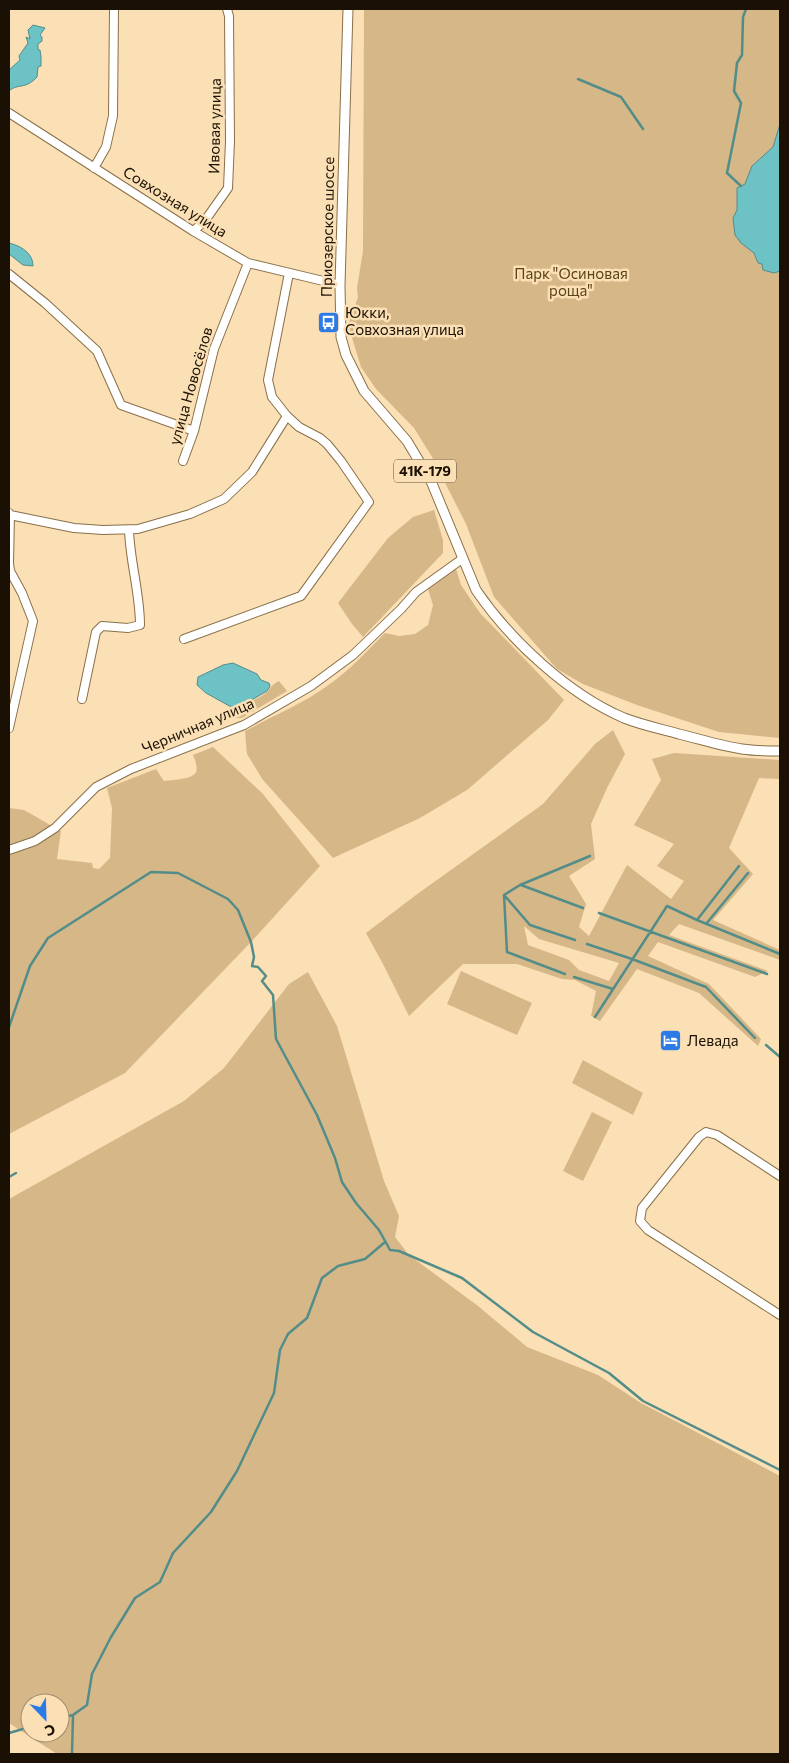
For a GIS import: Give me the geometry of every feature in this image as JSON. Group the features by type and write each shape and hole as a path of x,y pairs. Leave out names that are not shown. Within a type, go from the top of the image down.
{"main road":[{"name":"Приозерское шоссе","path":"348,9 340,285 342,337 346,355 364,391 407,441 422,464 440,502 476,590 500,621 545,666 568,686 589,699 625,718 654,727 743,749 780,752"}],"street":[{"path":"94,168 106,147 113,116 114,9"},
{"name":"Ивовая улица","path":"193,231 204,222 228,188 230,141 229,16 226,9"},
{"name":"Совхозная улица","path":"9,114 193,231 248,263 340,285"},
{"name":"улица Новосёлов","path":"183,460 194,431 214,349 248,263"},
{"path":"184,639 301,596 369,502 327,444 299,427 272,397 268,380 289,273"},
{"path":"9,274 45,303 97,351 121,405 194,431"},
{"path":"9,728 33,621 22,593 10,571 9,514 74,528 128,530 138,529 190,514 224,499 256,466 288,416"},
{"path":"82,699 96,632 102,626 128,628 140,626 140,613 129,550 128,530"},
{"name":"Черничная улица","path":"9,850 35,841 56,828 96,787 131,769 244,725 311,686 353,655 416,592 462,559"},
{"path":"780,1176 717,1135 706,1132 699,1137 642,1208 640,1221 648,1230 726,1282 780,1314"}],"green space":[{"name":"Парк \"Осиновая роща\"","path":"364,9 780,9 780,738 719,732 637,705 583,684 557,669 494,597 466,524 432,457 414,428 376,389 361,367 348,325 358,297 357,288 363,251"},
{"path":"434,510 443,540 443,553 363,637 338,603 388,538 413,517"},
{"path":"456,569 461,585 480,613 564,700 548,720 467,790 420,818 333,858 263,780 247,754 245,731 298,704 327,686 385,633 399,636 415,634 428,625 433,605 428,589"},
{"path":"279,681 287,691 242,718 236,718 234,715 237,710 263,695"},
{"path":"613,730 625,754 591,824 595,859 569,876 586,904 579,927 589,936 627,865 671,899 684,881 657,866 674,844 634,825 661,780 652,759 674,753 780,760 780,779 759,778 729,848 753,874 713,920 780,950 780,960 679,924 669,935 768,971 755,977 658,942 648,956 709,984 761,1039 758,1046 699,993 637,969 600,1021 591,1016 596,991 575,980 562,979 517,964 463,964 409,1016 366,933 543,804 595,744","holes":["524,926 539,939 619,963 609,981 579,970 569,960 528,945"]},
{"path":"213,747 263,794 320,866 251,942 125,1073 9,1134 9,808 24,810 61,831 57,859 92,863 93,868 99,869 110,858 112,808 107,788 156,769 164,781 191,776 197,770 193,755"},
{"path":"461,971 532,1003 517,1035 447,1004"},
{"path":"308,972 337,1026 384,1181 399,1216 395,1237 409,1255 478,1306 527,1347 598,1375 641,1403 780,1476 780,1754 57,1754 40,1743 70,1743 70,1693 20,1693 20,1730 9,1723 9,1199 184,1101 224,1068 289,984"},
{"path":"583,1060 643,1093 633,1115 572,1083"},
{"path":"592,1112 612,1122 583,1181 563,1171"}],"water":[{"path":"33,25 45,28 40,35 42,41 38,44 41,66 38,67 37,77 29,84 15,87 9,91 9,70 20,60 19,56 28,43 26,37 30,39 28,30"},
{"path":"780,124 780,271 774,273 763,270 762,264 758,263 754,253 741,243 735,235 733,218 737,210 737,188 745,184 752,166 773,147"},
{"path":"9,243 26,251 31,257 33,266 23,265 9,254"},
{"path":"233,663 257,674 261,680 269,683 270,686 267,691 238,708 233,708 206,693 197,685 198,677 223,665"}],"waterway":[{"path":"741,186 727,173 741,103 734,91 737,63 742,55 743,17 746,9"},
{"path":"578,79 621,97 643,129"},
{"path":"565,974 507,952 504,895 520,885 590,856"},
{"path":"595,1017 667,906 697,920 739,866"},
{"path":"9,1027 30,966 48,938 151,872 178,873 228,899 238,910 251,942 254,957 252,966 258,967 266,976 262,981 273,995 276,1039 317,1115 335,1158 342,1182 356,1203 379,1230 390,1250 399,1251 462,1278 533,1332 609,1373 643,1401 780,1470"},
{"path":"706,924 748,873"},
{"path":"521,885 583,908"},
{"path":"505,896 530,925 575,940"},
{"path":"599,913 767,974"},
{"path":"697,920 780,954"},
{"path":"587,944 706,987 755,1038"},
{"path":"574,977 613,989"},
{"path":"766,1045 780,1057"},
{"path":"9,1177 16,1173"},
{"path":"70,1716 87,1705 92,1674 111,1637 135,1598 160,1582 173,1553 211,1512 237,1471 274,1393 280,1350 288,1334 307,1318 322,1278 338,1266 365,1259 385,1242"},
{"path":"72,1754 73,1715"},
{"path":"9,1733 20,1730"}],"place":[{"name":"Юкки, Совхозная улица","path":"329,322"},
{"name":"Левада","path":"671,1041"}]}
